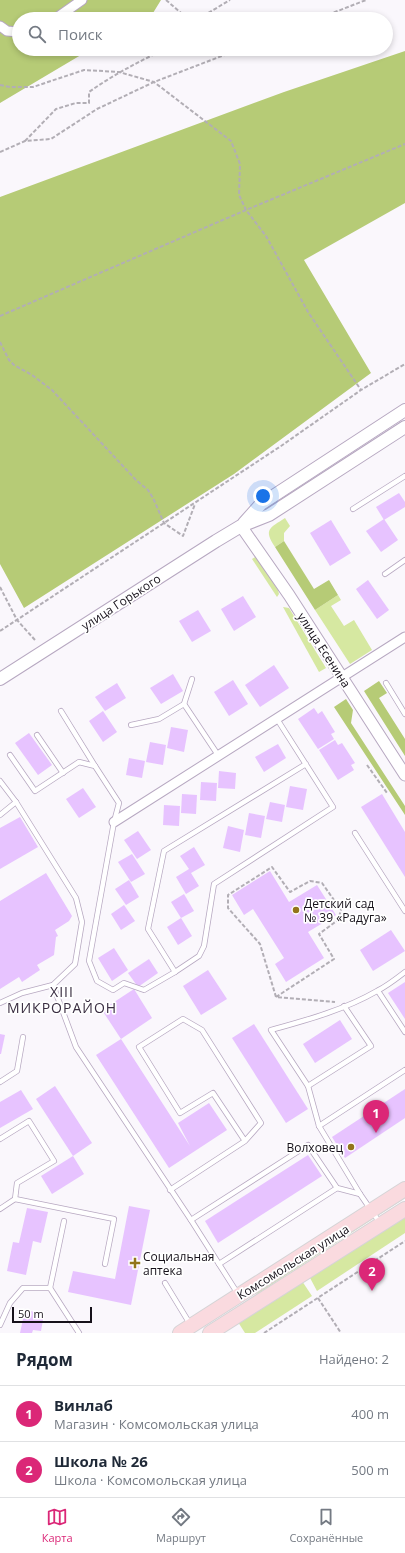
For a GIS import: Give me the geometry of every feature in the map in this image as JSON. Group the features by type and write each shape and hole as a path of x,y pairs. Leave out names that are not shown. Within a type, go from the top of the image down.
{"main road":[{"name":"улица Горького","path":"241,526 261,504 405,410"},
{"name":"улица Горького","path":"0,679 241,526 269,515 405,427"},
{"name":"Комсомольская улица","path":"185,1329 372,1212 405,1189"},
{"name":"Комсомольская улица","path":"210,1333 405,1208"}],"street":[{"path":"65,12 82,0"},
{"path":"0,26 7,31 12,31"},
{"name":"улица Есенина","path":"241,526 289,595 405,775"},
{"path":"114,822 405,637"}],"lane":[{"path":"353,509 405,476"},
{"path":"384,574 405,560"},
{"path":"131,726 159,720 184,704 192,679"},
{"path":"386,683 405,714"},
{"path":"184,704 218,755"},
{"path":"61,711 119,803 114,822 89,961 97,982 113,990 124,983 144,990 199,956 204,946 214,884 333,807 276,718"},
{"path":"37,735 63,773"},
{"path":"10,755 35,791 79,762 95,766"},
{"path":"175,972 148,929 164,851 306,764"},
{"path":"0,781 16,802 76,898 82,922 75,964 53,985 22,993 0,1003"},
{"path":"0,815 16,802"},
{"path":"355,833 405,911"},
{"path":"381,1224 360,1194 319,1126 308,1086 271,1030 318,1017 352,1003 378,991 405,972"},
{"path":"53,985 76,1047 170,1190 192,1220 239,1296"},
{"path":"378,991 405,1032"},
{"path":"308,1086 371,1046 344,1006"},
{"path":"170,1190 245,1141 261,1123 202,1030 183,1019 139,1047 180,1113 213,1093 245,1141"},
{"path":"0,1082 17,1071 23,1037"},
{"path":"319,1126 405,1070"},
{"path":"0,1139 29,1121 54,1161 18,1183 15,1199"},
{"path":"192,1220 308,1145 337,1188 360,1194"},
{"path":"219,1264 337,1188"},
{"path":"0,1209 15,1199 114,1219 105,1264"},
{"path":"64,1221 50,1288 79,1333"},
{"path":"164,1283 185,1329"},
{"path":"0,1325 10,1303 23,1288 50,1288"}],"path":[{"path":"166,0 180,12"},
{"path":"210,12 230,0"},
{"path":"335,12 366,0"},
{"path":"25,141 56,109 76,103 89,103 89,92 119,72 151,56"},
{"path":"0,152 25,141 51,139 97,110 154,82 222,56"},
{"path":"0,85 10,87 33,87 84,70 119,72 154,82 231,141 240,164 239,195 246,210 266,236 308,312 361,390"},
{"path":"0,316 246,210 405,144"},
{"path":"0,342 9,360 14,365 32,375 52,390 136,480 148,490 157,504 164,524 183,536 196,503"},
{"path":"0,631 196,503 361,390 405,364"},
{"path":"0,587 17,620 35,640"},
{"path":"367,765 387,793"},
{"path":"272,867 290,892 310,881 322,883 341,910 338,920 319,934 334,960 276,997 260,944 228,908 228,895 272,867"},
{"path":"276,997 352,1003"},
{"path":"264,1333 405,1241"},
{"path":"318,1298 341,1333"}],"green space":[{"path":"0,0 161,0 154,12 12,12 12,56 79,56 0,103"},
{"path":"405,51 405,203 304,260 371,373 234,474 24,608 0,564 0,197 284,92"},
{"path":"285,518 290,526 284,533 284,541 275,547 269,536 270,530 275,524"},
{"path":"284,541 314,589 329,580 338,595 315,610 275,547"},
{"path":"257,556 278,590 279,594 277,597 252,559"},
{"path":"338,595 341,600 331,606 344,626 354,620 372,650 350,664 315,610"},
{"path":"283,607 289,608 326,668 319,672"},
{"path":"379,681 387,693 379,698 405,739 405,756 364,691"},
{"path":"346,699 353,710 351,723 405,806 405,815 334,707"},
{"path":"405,1194 405,1198 257,1294 255,1291"},
{"path":"405,1213 405,1233 317,1291 309,1276"},
{"path":"302,1281 312,1296 255,1333 245,1333 238,1322"}],"building":[{"path":"399,493 405,502 405,507 384,520 376,507"},
{"path":"384,519 398,540 381,552 366,531"},
{"path":"331,520 351,553 330,566 310,533"},
{"path":"368,580 389,610 377,619 356,589"},
{"path":"243,596 256,617 234,631 221,609"},
{"path":"198,610 211,631 192,642 179,621"},
{"path":"274,665 289,688 260,707 245,685"},
{"path":"173,674 183,691 161,704 150,688"},
{"path":"233,680 248,704 229,716 214,692"},
{"path":"117,683 126,698 105,711 95,697"},
{"path":"314,708 318,714 322,711 335,732 331,734 334,739 318,749 298,719"},
{"path":"103,711 117,732 103,742 89,721"},
{"path":"171,727 188,730 184,752 167,748"},
{"path":"29,733 52,765 38,775 15,743"},
{"path":"335,740 338,745 342,743 355,763 351,765 354,770 338,780 319,750"},
{"path":"150,742 166,745 163,765 146,762"},
{"path":"278,744 286,758 264,772 255,757"},
{"path":"129,758 145,761 142,778 126,775"},
{"path":"219,771 236,773 235,789 218,788"},
{"path":"201,782 217,783 216,801 200,800"},
{"path":"290,786 307,789 303,810 286,807"},
{"path":"83,788 96,807 79,818 66,799"},
{"path":"182,794 197,795 196,814 181,813"},
{"path":"382,794 405,832 405,877 361,807"},
{"path":"270,802 285,805 282,822 266,819"},
{"path":"164,805 180,806 179,826 163,825"},
{"path":"249,813 265,816 261,838 245,835"},
{"path":"20,817 38,847 0,869 0,828"},
{"path":"228,826 244,830 240,852 223,848"},
{"path":"138,831 151,850 137,859 124,840"},
{"path":"194,847 205,865 191,873 199,886 186,894 176,877 189,869 180,856"},
{"path":"132,854 145,874 131,882 118,862"},
{"path":"270,871 289,902 317,885 336,915 308,932 324,958 286,982 275,964 284,958 253,909 244,915 232,895"},
{"path":"46,873 72,916 69,921 55,930 58,936 56,937 54,955 37,965 40,970 22,982 19,977 0,989 0,901"},
{"path":"129,880 139,897 126,905 115,889"},
{"path":"184,894 194,911 181,918 171,902"},
{"path":"124,905 135,921 121,930 111,914"},
{"path":"181,918 192,936 178,945 167,927"},
{"path":"391,930 405,951 373,971 360,950"},
{"path":"114,948 128,970 112,981 98,958"},
{"path":"149,959 158,973 138,987 128,973"},
{"path":"208,970 227,999 201,1015 183,986"},
{"path":"405,982 405,1019 388,993"},
{"path":"134,989 152,1018 121,1039 102,1010"},
{"path":"340,1020 352,1039 315,1063 303,1044"},
{"path":"254,1024 308,1109 286,1123 232,1038"},
{"path":"0,1034 5,1035 1,1054 0,1054"},
{"path":"121,1039 190,1146 178,1123 209,1103 227,1130 169,1168 96,1055"},
{"path":"55,1086 92,1143 73,1156 36,1099"},
{"path":"405,1089 405,1118 345,1158 332,1137"},
{"path":"21,1090 33,1109 0,1128 0,1102"},
{"path":"308,1155 322,1176 218,1243 205,1221"},
{"path":"73,1156 84,1174 52,1194 41,1176"},
{"path":"129,1206 150,1210 131,1305 68,1292 73,1271 115,1279"},
{"path":"27,1208 48,1212 41,1243 33,1241 26,1275 7,1271 13,1242 19,1243"},
{"path":"25,1310 44,1314 41,1331 33,1330 32,1333 20,1333"}],"place":[{"name":"Детский сад № 39 «Радуга»","path":"296,910"},
{"name":"Винлаб","path":"376,1133"},
{"name":"Волховец","path":"351,1147"},
{"name":"Социальная аптека","path":"135,1263"},
{"name":"Школа № 26","path":"372,1291"}],"district":[{"name":"XIII МИКРОРАЙОН","path":"62,1000"}]}
